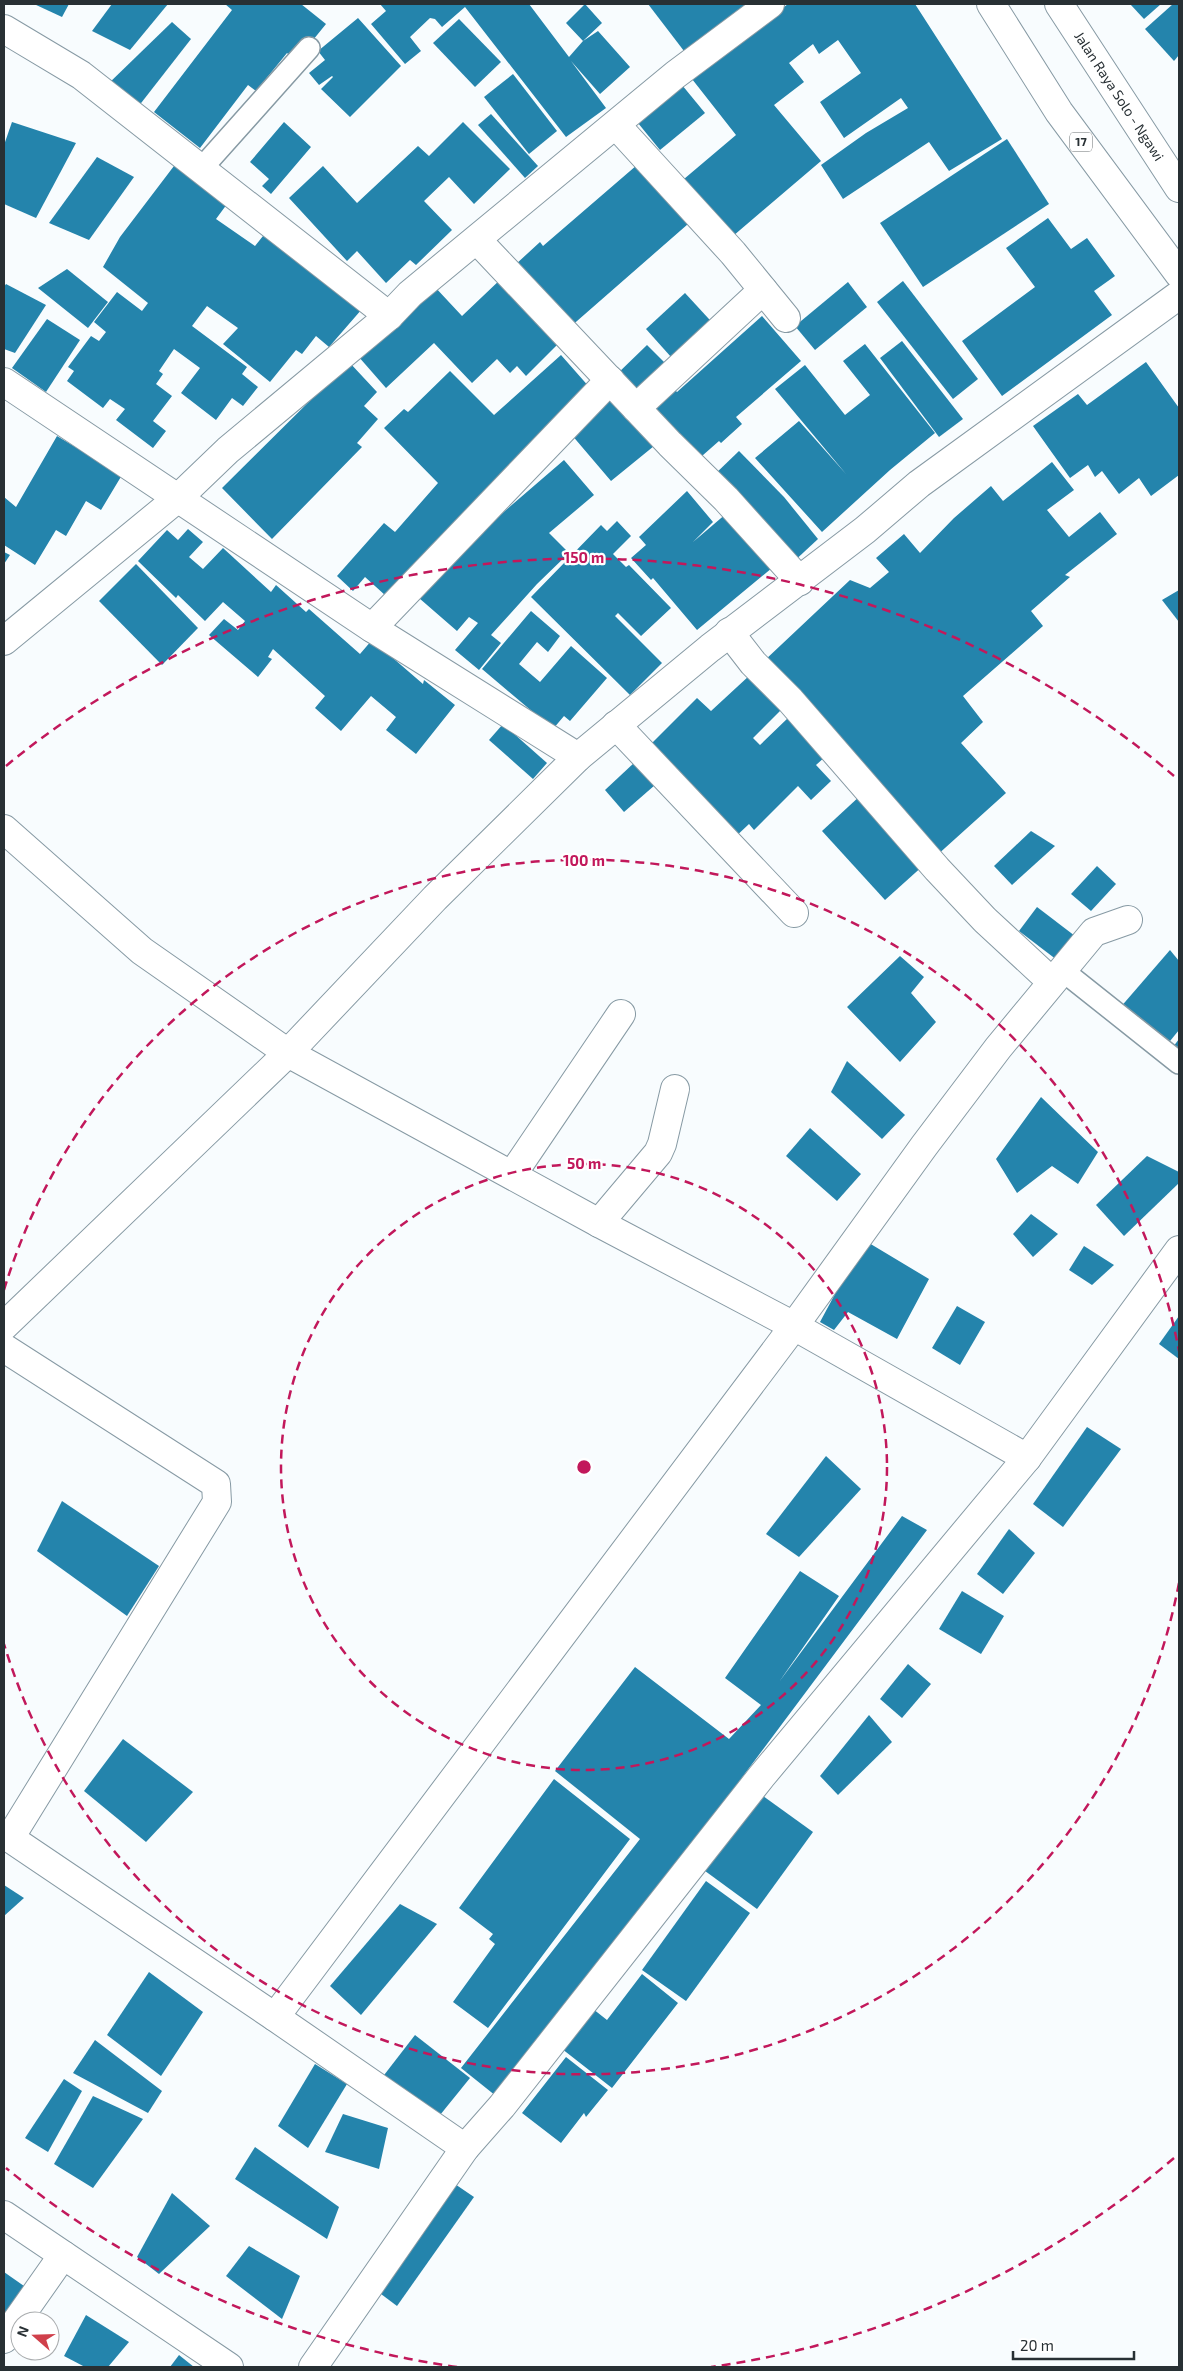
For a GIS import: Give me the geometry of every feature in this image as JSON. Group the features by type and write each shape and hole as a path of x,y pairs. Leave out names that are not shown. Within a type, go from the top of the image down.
{"main road":[{"path":"4,641 178,498 228,450 389,316 410,294 478,241 524,198 616,125 675,75 770,4"},
{"name":"17","path":"991,4 1059,112 1179,274"},
{"name":"Jalan Raya Solo - Ngawi","path":"1059,4 1179,188"},
{"path":"4,29 81,76 389,316"},
{"path":"616,125 734,253 786,318"},
{"path":"478,241 636,408 726,499 800,581"},
{"path":"636,408 763,290"},
{"path":"4,1326 288,1053 435,898 578,757 730,632 800,581 865,530 919,484 1043,392 1179,295"},
{"path":"372,628 610,380"},
{"path":"4,382 372,628 578,757"},
{"path":"730,632 753,663 790,700 936,869 985,920 1057,976"},
{"path":"616,725 794,913"},
{"path":"4,829 142,951 288,1053 599,1223 794,1326 1026,1458"},
{"path":"275,2017 794,1326 924,1146 1057,976 1094,932 1128,920"},
{"path":"512,1175 620,1014"},
{"path":"599,1223 658,1153 662,1144 675,1089"},
{"path":"313,2367 465,2148 502,2106 767,1770 1026,1458 1179,1250"},
{"path":"4,1348 216,1484 217,1502 7,1836 465,2148"},
{"path":"4,2215 229,2367"},
{"path":"4,2339 63,2255"}],"lane":[{"path":"201,169 309,48"},
{"path":"1057,976 1179,1063"}],"building":[{"path":"34,4 69,4 62,17"},
{"path":"112,4 168,4 130,50 92,31"},
{"path":"225,4 301,4 326,24 296,61 287,53 256,91 248,85 200,148 154,112 232,10"},
{"path":"380,4 529,4 569,57 583,41 598,31 630,67 600,94 571,61 606,108 566,137 465,7 442,27 435,19 430,18 410,37 421,51 405,64 371,24 386,11"},
{"path":"585,4 602,23 583,41 566,23"},
{"path":"648,4 746,4 684,51"},
{"path":"788,4 915,4 1002,139 949,171 929,142 843,199 821,165 866,133 908,108 901,98 844,138 820,102 861,73 838,40 819,54 813,44 789,63 804,82 774,105 821,161 733,236 684,179 736,135 692,79"},
{"path":"1130,4 1161,4 1144,19"},
{"path":"1173,4 1179,4 1179,55 1174,61 1145,29"},
{"path":"358,18 401,66 350,117 321,89 333,77 319,85 309,73 325,60 318,51"},
{"path":"459,19 501,62 475,87 433,43"},
{"path":"172,22 191,39 138,107 105,87"},
{"path":"513,74 557,131 529,154 484,97"},
{"path":"682,85 705,113 660,150 638,123"},
{"path":"491,114 538,166 525,178 478,125"},
{"path":"12,122 76,143 36,218 4,204 4,145"},
{"path":"284,122 311,147 271,194 262,186 269,179 250,162"},
{"path":"463,122 510,169 474,204 449,177 424,201 452,230 416,265 410,260 386,283 357,251 347,261 289,198 323,166 357,203 418,146 429,156"},
{"path":"1007,139 1049,204 923,287 880,223"},
{"path":"97,157 134,177 89,240 49,223"},
{"path":"177,162 230,200 216,219 255,246 267,231 362,309 329,347 316,336 302,354 296,350 270,382 223,344 238,328 207,306 192,326 247,367 242,374 258,387 243,406 232,398 216,420 181,393 200,368 174,349 159,371 163,374 156,384 172,396 153,421 166,431 153,448 116,420 125,409 110,399 103,408 67,381 74,371 68,367 91,336 99,341 106,332 94,322 117,292 142,311 148,303 103,267 120,237"},
{"path":"637,165 688,224 569,328 515,265 540,242 543,246"},
{"path":"1048,218 1071,249 1087,238 1115,276 1094,291 1112,315 1002,396 962,341 1035,287 1006,248"},
{"path":"67,269 108,302 88,328 38,288"},
{"path":"503,277 563,339 526,376 517,366 510,373 497,359 472,383 434,343 386,388 358,356 434,286 462,316"},
{"path":"903,281 978,379 953,399 877,302"},
{"path":"848,282 867,307 815,350 795,326"},
{"path":"6,284 46,305 15,353 4,349 4,287"},
{"path":"685,293 720,331 680,367 646,329"},
{"path":"762,316 801,361 736,417 742,424 721,443 719,441 694,463 614,377 647,345 679,377 672,387 677,392"},
{"path":"47,319 80,340 46,392 12,368"},
{"path":"902,341 963,419 939,437 880,358"},
{"path":"865,344 935,433 890,470 822,532 755,458 799,421 846,474 775,389 805,365 845,415 870,395 843,361"},
{"path":"561,355 598,397 607,390 654,446 611,481 565,427 396,605 365,577 353,591 337,576 384,523 395,532 438,483 384,428 404,409 408,412 450,371 494,415"},
{"path":"349,362 377,392 364,406 378,419 357,443 362,447 272,539 222,488"},
{"path":"1146,362 1179,408 1179,475 1151,496 1139,478 1119,494 1102,471 1095,477 1088,465 1070,478 1033,426 1078,394 1087,405"},
{"path":"57,436 122,475 101,510 86,501 66,536 56,530 35,565 4,545 4,497 16,507"},
{"path":"739,451 784,497 818,539 790,565 712,477"},
{"path":"564,460 594,495 549,533 569,553 537,584 491,635 501,643 479,670 455,650 478,623 469,617 457,631 419,598 484,529"},
{"path":"1052,462 1074,490 1047,510 1069,537 1100,512 1117,534 1065,575 1070,577 1031,611 1043,626 963,696 983,722 961,743 1006,793 935,857 764,661 850,580 870,588 889,572 876,558 904,534 920,553 954,518 991,486 1003,501"},
{"path":"687,491 713,522 693,542 727,513 772,568 697,630 653,578 651,580 631,558 646,545 639,537"},
{"path":"617,521 631,536 613,554 626,567 629,565 671,608 641,636 618,613 615,616 662,663 630,695 531,597 601,525 607,531"},
{"path":"188,529 203,542 189,557 203,569 223,548 271,592 276,585 306,612 309,609 360,654 372,640 423,684 424,680 455,705 416,754 386,730 396,717 371,696 341,731 315,708 325,696 273,649 268,657 272,659 258,677 209,635 224,619 238,630 245,621 223,602 205,621 178,595 176,598 138,561 167,530 178,540"},
{"path":"4,552 10,555 4,564"},
{"path":"136,564 198,628 162,665 99,601"},
{"path":"1179,590 1179,622 1162,600"},
{"path":"531,611 560,636 548,652 537,642 519,664 540,682 571,646 607,678 570,721 564,716 553,729 482,669"},
{"path":"750,675 782,709 753,738 760,745 789,717 826,756 816,765 831,781 811,800 798,786 754,830 749,824 732,840 646,749 697,698 711,711"},
{"path":"503,724 547,763 533,779 489,740"},
{"path":"635,762 655,785 624,812 605,790"},
{"path":"861,795 925,864 885,900 822,831"},
{"path":"1031,831 1055,846 1012,885 994,866"},
{"path":"1097,866 1116,884 1091,911 1071,894"},
{"path":"1037,907 1075,936 1057,960 1019,931"},
{"path":"1170,950 1179,961 1179,1030 1166,1046 1119,1009"},
{"path":"900,956 924,977 911,993 936,1022 900,1062 847,1007"},
{"path":"1179,1039 1179,1058 1170,1051"},
{"path":"847,1061 905,1115 882,1139 831,1092"},
{"path":"1041,1097 1098,1152 1078,1184 1052,1166 1017,1193 996,1159"},
{"path":"810,1128 861,1174 837,1201 786,1156"},
{"path":"1147,1156 1179,1172 1179,1183 1124,1236 1096,1205"},
{"path":"1031,1214 1058,1234 1033,1257 1013,1234"},
{"path":"864,1240 929,1279 897,1339 848,1312 834,1330 820,1322"},
{"path":"1084,1246 1114,1265 1092,1285 1069,1270"},
{"path":"957,1306 985,1322 960,1365 932,1348"},
{"path":"1179,1316 1179,1359 1159,1344"},
{"path":"1087,1427 1121,1449 1063,1527 1033,1504"},
{"path":"826,1456 861,1489 799,1557 766,1534"},
{"path":"62,1501 159,1566 127,1616 37,1551"},
{"path":"902,1516 927,1530 501,2100 461,2068 640,1839 555,1771 635,1667 729,1739 761,1705 725,1678 800,1571 839,1596 779,1682"},
{"path":"1009,1529 1035,1553 1003,1594 977,1574"},
{"path":"962,1591 1004,1616 981,1654 939,1629"},
{"path":"908,1664 931,1684 902,1718 880,1699"},
{"path":"869,1715 892,1742 838,1795 820,1776"},
{"path":"123,1739 193,1792 146,1842 84,1791"},
{"path":"554,1779 630,1839 488,2028 453,2002 495,1944 489,1939 493,1934 459,1908"},
{"path":"756,1791 813,1832 757,1909 701,1868"},
{"path":"706,1881 750,1913 686,2001 642,1970"},
{"path":"4,1885 24,1898 4,1916"},
{"path":"400,1904 437,1924 361,2015 330,1986"},
{"path":"149,1972 203,2012 161,2076 107,2035"},
{"path":"642,1974 678,2003 612,2088 557,2045 588,2005 607,2020"},
{"path":"415,2035 470,2078 436,2120 381,2079"},
{"path":"95,2040 162,2091 148,2113 73,2073"},
{"path":"566,2057 608,2090 586,2117 584,2113 561,2143 522,2113"},
{"path":"315,2064 347,2084 308,2148 278,2126"},
{"path":"64,2079 82,2091 48,2152 25,2138"},
{"path":"93,2096 143,2119 93,2188 54,2164"},
{"path":"343,2114 388,2128 379,2169 325,2152"},
{"path":"255,2147 339,2207 327,2239 235,2179"},
{"path":"449,2180 474,2197 397,2306 373,2288"},
{"path":"172,2193 210,2226 159,2274 137,2257"},
{"path":"249,2246 300,2276 282,2319 226,2276"},
{"path":"4,2272 24,2286 12,2311 10,2311 10,2316 4,2329"},
{"path":"86,2315 129,2342 108,2367 85,2367 64,2356"},
{"path":"179,2355 194,2367 170,2367"}]}
